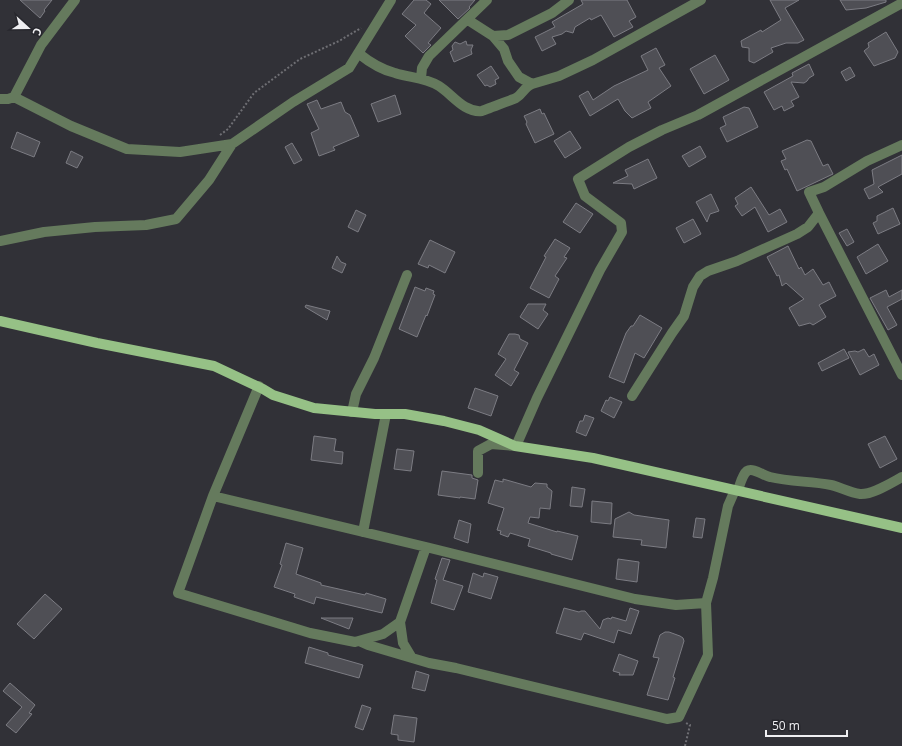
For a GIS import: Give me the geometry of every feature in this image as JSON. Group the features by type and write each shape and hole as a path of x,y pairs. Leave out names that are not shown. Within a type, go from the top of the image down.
{"main road":[{"path":"0,321 97,343 214,366 259,386 273,396 314,408 352,412 404,414 444,421 479,430 516,446 594,458 902,528"}],"street":[{"path":"0,99 14,97 41,45 75,0"},
{"path":"0,241 44,232 95,227 146,225 176,219 208,180 232,144 293,102 349,68 391,0"},
{"path":"421,78 422,68 429,56 487,0"},
{"path":"494,36 508,35 552,13 569,0"},
{"path":"358,53 367,60 394,73 421,78 439,86 460,104 476,111 484,111 517,98 526,86 559,76 593,60 701,0"},
{"path":"478,473 478,451 491,444 516,446 537,398 600,270 622,232 621,223 585,196 578,179 629,147 662,130 698,115 902,3"},
{"path":"468,20 494,36 504,49 508,61 519,77 532,84"},
{"path":"14,97 71,126 128,149 180,152 232,144"},
{"path":"902,144 867,161 824,187 809,192 902,375"},
{"path":"632,396 684,316 692,287 700,276 708,271 737,261 797,234 808,227 819,213"},
{"path":"352,412 356,394 374,358 408,275"},
{"path":"259,386 213,496 178,593 310,633 355,642 383,634 400,622"},
{"path":"363,532 386,414"},
{"path":"359,641 412,658 648,715 667,719 679,716 688,694 708,655 706,603 728,506 747,472 752,470 770,477 790,481 808,481 832,485 861,494 873,491 902,477"},
{"path":"213,496 635,599 676,605 706,603"},
{"path":"412,658 403,643 400,622 426,547"}],"path":[{"path":"217,137 228,129 254,93 300,59 339,41 380,16"},
{"path":"679,716 690,725 685,746"}],"building":[{"path":"20,0 52,0 40,18"},
{"path":"414,0 426,0 431,4 424,13 441,28 428,43 431,45 423,53 405,36 416,25 402,14"},
{"path":"439,0 475,0 469,7 470,8 458,19"},
{"path":"581,0 627,0 636,17 629,21 633,27 614,37 601,15 591,20 590,18 575,27 573,33 566,31 552,37 556,44 542,51 535,37 555,27 552,22 583,4"},
{"path":"770,0 799,0 785,8 804,40 798,43 786,43 771,48 773,52 754,63 749,61 749,48 742,47 741,41 761,30 762,32 781,20"},
{"path":"840,0 886,0 886,2 866,8 846,10"},
{"path":"886,32 898,52 895,58 874,66 864,51 869,47 868,43"},
{"path":"466,41 467,45 473,45 471,50 472,54 454,62 450,52 453,50 452,46 455,42 460,44"},
{"path":"656,48 665,65 659,68 671,86 648,102 651,108 632,118 625,111 618,99 590,116 579,96 588,91 593,100 614,86 648,70 641,56"},
{"path":"715,55 729,80 704,94 690,69"},
{"path":"809,64 814,75 804,83 791,82 799,97 791,101 794,106 784,111 782,106 774,110 764,92 793,76 792,73"},
{"path":"491,66 499,78 495,80 496,84 490,87 487,85 485,86 477,75"},
{"path":"850,67 855,76 846,81 841,72"},
{"path":"395,95 401,114 378,122 371,104"},
{"path":"317,100 321,109 341,102 345,112 350,115 359,136 333,147 335,150 319,156 311,133 319,129 307,104"},
{"path":"744,107 749,108 758,127 727,142 720,128 726,125 723,117"},
{"path":"540,109 542,114 544,113 554,134 535,143 524,116"},
{"path":"570,131 581,148 565,158 554,141"},
{"path":"17,132 40,142 34,157 11,148"},
{"path":"807,140 811,141 823,166 828,164 833,174 797,191 787,169 785,170 781,161 786,159 782,151"},
{"path":"292,143 302,160 294,164 285,147"},
{"path":"700,146 706,157 689,167 682,156"},
{"path":"71,151 83,157 77,168 66,163"},
{"path":"902,155 902,174 878,187 883,192 869,199 864,189 874,184 872,170"},
{"path":"648,159 657,178 634,189 632,184 613,183 628,176 625,170"},
{"path":"751,187 769,215 780,209 787,222 768,232 755,207 742,216 735,206 738,204 735,198"},
{"path":"711,194 719,211 710,214 707,222 696,202"},
{"path":"576,203 593,214 580,233 563,222"},
{"path":"893,208 900,224 878,234 873,223 877,221 877,216"},
{"path":"356,210 366,215 358,232 348,227"},
{"path":"693,219 701,234 684,243 676,228"},
{"path":"847,229 854,242 847,246 839,233"},
{"path":"555,239 570,248 564,257 567,258 555,276 559,279 549,298 530,288 546,257 544,256"},
{"path":"430,240 455,252 445,273 429,265 428,268 418,264"},
{"path":"878,244 888,261 866,274 857,257"},
{"path":"788,246 799,269 801,267 805,275 813,269 823,285 829,282 836,296 819,305 826,317 813,325 810,323 799,326 789,308 804,299 786,283 782,286 779,275 777,276 767,257"},
{"path":"337,256 341,262 346,264 342,273 332,268"},
{"path":"415,287 425,291 426,288 434,291 433,294 435,295 417,337 399,329"},
{"path":"886,290 889,297 902,290 902,299 887,307 897,325 888,330 870,298"},
{"path":"528,304 546,304 543,310 548,314 538,329 520,317"},
{"path":"306,305 330,311 327,320 305,307"},
{"path":"640,315 662,328 644,358 635,353 624,383 609,377 626,333 631,326 633,326"},
{"path":"509,334 519,335 520,339 528,343 514,370 519,373 511,386 495,375 506,359 498,354"},
{"path":"844,349 849,358 822,371 818,363"},
{"path":"864,349 869,357 874,354 879,365 860,375 848,352 858,352"},
{"path":"475,388 498,396 491,416 468,408"},
{"path":"610,397 622,402 614,418 601,411 606,400 608,401"},
{"path":"585,415 594,418 586,436 576,432 580,421 583,421"},
{"path":"314,436 336,439 334,451 343,452 342,464 311,460"},
{"path":"885,436 897,459 880,468 868,444"},
{"path":"397,449 414,451 411,471 394,469"},
{"path":"442,471 472,475 472,478 478,480 475,499 438,495"},
{"path":"503,479 531,487 535,483 547,484 547,487 552,491 550,509 540,508 539,518 530,517 528,523 557,532 578,536 572,560 528,546 530,539 510,533 508,537 500,534 501,531 497,530 504,508 488,503 495,480 503,482"},
{"path":"572,487 585,489 582,507 570,506"},
{"path":"592,501 612,503 611,524 591,522"},
{"path":"629,512 634,515 669,520 666,548 641,545 642,540 613,537 615,519"},
{"path":"696,518 705,519 702,538 693,537"},
{"path":"459,520 471,524 468,543 454,538"},
{"path":"286,543 303,548 296,574 321,583 321,585 365,595 366,593 386,599 382,613 316,597 314,604 294,597 295,594 274,587 282,565 280,564"},
{"path":"442,558 450,560 443,580 463,586 454,610 431,603 437,580 435,579"},
{"path":"618,559 639,562 637,582 616,579"},
{"path":"473,573 483,577 484,573 498,577 491,599 468,592"},
{"path":"45,594 62,609 34,639 17,624"},
{"path":"564,608 579,612 585,611 600,629 603,620 608,618 611,619 612,617 626,621 630,608 639,611 631,634 618,630 614,643 584,633 581,640 556,633"},
{"path":"321,618 353,618 349,629"},
{"path":"665,632 680,636 684,641 668,700 647,695 659,658 653,657 660,635"},
{"path":"309,647 328,653 328,655 363,665 359,678 305,663"},
{"path":"619,654 638,661 633,675 619,675 620,673 613,671"},
{"path":"416,671 429,675 425,691 412,688"},
{"path":"10,683 35,705 29,713 32,714 16,733 6,725 22,707 3,691"},
{"path":"362,705 371,708 363,730 355,727"},
{"path":"394,715 417,718 414,742 398,740 398,735 391,734"}]}
